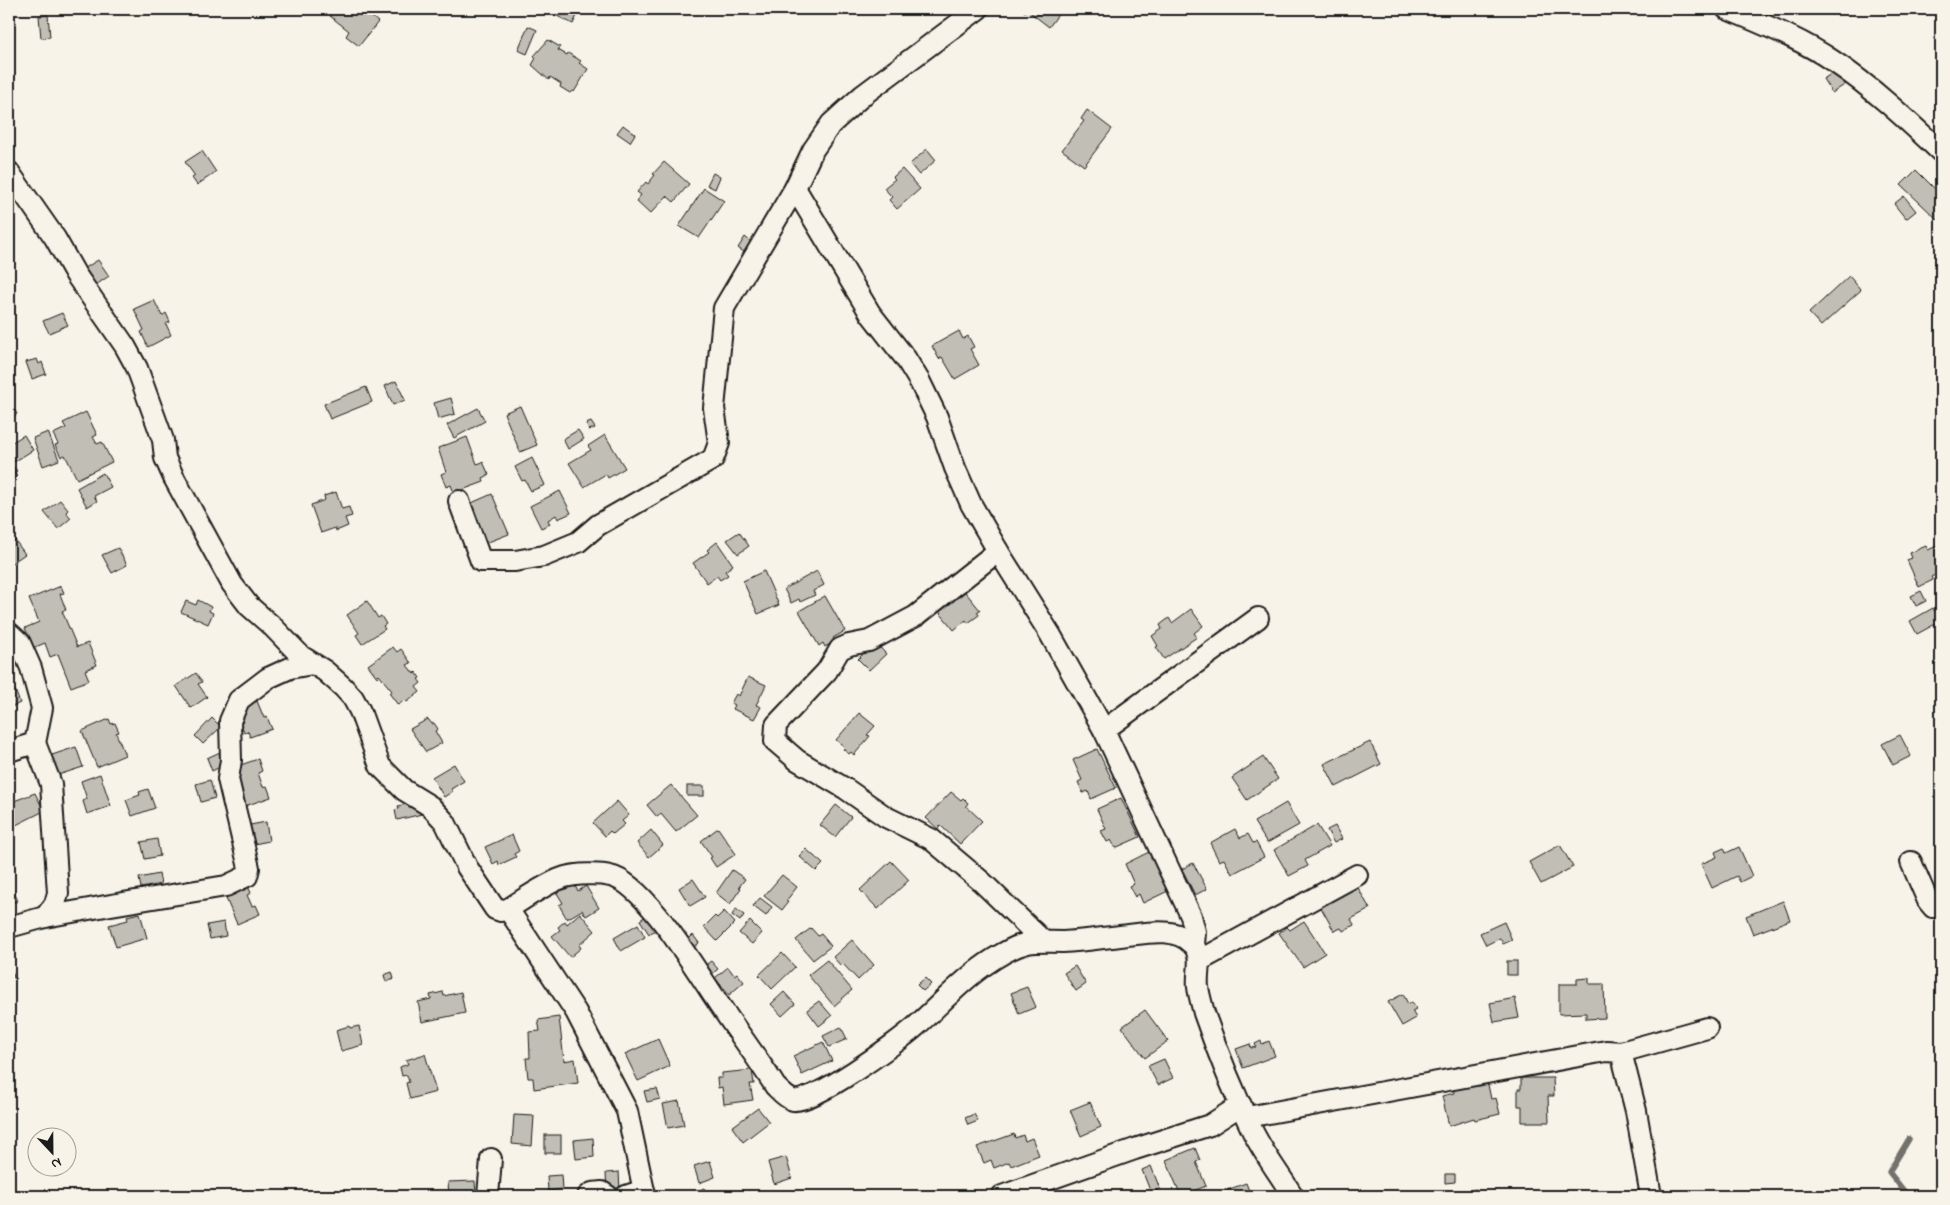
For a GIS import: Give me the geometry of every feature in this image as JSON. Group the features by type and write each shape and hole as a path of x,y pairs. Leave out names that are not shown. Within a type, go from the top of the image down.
{"street":[{"path":"459,501 481,561 515,561 544,556 578,542 598,525 714,459 719,443 714,408 724,308 795,188 813,150 832,124 863,96 978,9"},
{"path":"1726,9 1789,37 1832,60 1895,110 1941,152"},
{"path":"9,172 55,238 76,274 125,346 137,368 163,440 165,458 232,584 249,606 301,656 337,682 353,698 360,711 380,766 404,790 430,806 445,822 467,867 495,909 501,911 508,909 565,877 598,874 622,880 655,912 775,1086 784,1095 794,1100 805,1099 819,1093 893,1044 920,1022 954,989 1001,954 1026,943 1042,940 1064,942 1155,932 1173,933 1184,936 1197,953"},
{"path":"795,188 870,313 906,359 920,382 937,417 955,468 967,495 998,552 1045,626 1104,730 1191,916 1195,932 1198,987 1203,1009 1223,1066 1254,1133 1293,1196"},
{"path":"998,552 916,616 869,641 849,644 840,649 827,671 776,725 775,741 798,760 825,778 846,789 886,816 931,839 982,882 1042,940"},
{"path":"1104,730 1258,618"},
{"path":"9,633 20,643 31,668 42,708 35,743 50,784 58,893 55,904 45,917"},
{"path":"9,927 45,917 226,886 247,876 249,868 228,780 231,760 230,721 239,700 268,678 290,668 313,664"},
{"path":"9,752 35,743"},
{"path":"1911,862 1928,901 1933,907 1941,906"},
{"path":"1197,953 1357,875"},
{"path":"508,909 576,1012 627,1111 638,1194"},
{"path":"1002,1196 1135,1149 1210,1125 1244,1111 1606,1051 1621,1052 1708,1028"},
{"path":"1621,1052 1636,1111 1651,1196"},
{"path":"488,1196 491,1159"},
{"path":"588,1196 592,1193 602,1192 608,1196"}],"building":[{"path":"336,9 370,9 374,12 371,16 378,22 359,46 346,36 349,31 330,16"},
{"path":"543,9 580,9 573,24"},
{"path":"1021,9 1062,9 1049,27 1027,10 1025,12"},
{"path":"48,15 50,37 41,38 39,16"},
{"path":"528,26 537,30 527,54 518,50"},
{"path":"548,40 560,47 558,50 567,55 568,53 581,61 579,63 588,69 574,92 570,93 560,87 561,84 550,77 549,80 532,65 536,58 534,56"},
{"path":"1841,68 1849,82 1832,93 1823,79"},
{"path":"1087,110 1112,129 1084,166 1062,150 1084,121 1081,119"},
{"path":"623,125 635,134 630,142 617,133"},
{"path":"927,149 936,160 919,175 910,164"},
{"path":"202,151 216,172 197,185 192,178 195,176 185,162"},
{"path":"664,162 689,184 674,202 667,196 650,214 636,201 641,195 637,192 646,182 648,184 655,175 653,174"},
{"path":"902,169 920,189 897,209 889,200 892,197 884,188 895,179 893,177"},
{"path":"1916,170 1941,195 1941,217 1938,220 1901,185"},
{"path":"713,173 720,177 715,189 707,185"},
{"path":"704,188 724,201 699,238 679,226"},
{"path":"1904,196 1916,211 1906,219 1894,204"},
{"path":"745,237 751,242 744,252 738,248"},
{"path":"98,260 109,276 96,285 85,268"},
{"path":"1849,276 1861,290 1821,326 1809,313"},
{"path":"154,300 162,316 166,313 170,322 166,324 171,335 148,347 141,332 144,330 134,309"},
{"path":"62,313 68,325 49,333 43,321"},
{"path":"959,331 963,339 968,336 974,347 970,349 979,365 955,379 942,357 939,359 932,346"},
{"path":"37,359 39,364 42,362 46,374 32,379 26,362"},
{"path":"396,381 405,400 393,405 385,386"},
{"path":"366,387 372,402 330,419 324,404"},
{"path":"451,398 455,414 438,419 434,403"},
{"path":"9,401 17,414 9,420"},
{"path":"520,406 537,445 520,452 504,413"},
{"path":"478,408 485,421 454,438 447,425"},
{"path":"86,412 97,435 93,437 97,444 102,442 112,462 77,479 65,455 61,457 55,445 58,444 53,434 66,428 63,423"},
{"path":"591,422 595,428 589,430 586,424"},
{"path":"578,430 584,439 568,449 563,439"},
{"path":"48,432 59,460 43,466 33,438"},
{"path":"24,435 33,450 14,462 9,453 9,444"},
{"path":"605,435 625,468 608,478 606,474 584,487 569,463 591,450 588,446"},
{"path":"467,437 477,464 483,462 489,475 483,478 484,482 454,493 451,485 446,487 441,474 446,472 438,448"},
{"path":"532,458 545,485 531,491 525,480 522,481 515,467"},
{"path":"9,461 17,471 14,473 17,476 9,483"},
{"path":"103,473 111,487 94,496 97,501 87,507 77,488"},
{"path":"560,491 571,513 558,519 556,515 548,520 550,524 541,528 530,506"},
{"path":"336,492 342,509 349,507 352,516 345,518 348,526 336,531 335,528 321,533 311,505 325,500 324,496"},
{"path":"492,494 509,534 483,544 467,505"},
{"path":"60,500 68,510 66,512 71,518 58,529 44,512"},
{"path":"9,532 25,554 9,565"},
{"path":"739,532 749,546 738,554 727,540"},
{"path":"717,542 733,565 725,571 728,575 720,580 717,576 707,583 693,563 709,552 707,550"},
{"path":"1941,544 1941,572 1931,577 1933,580 1919,587 1907,560 1912,558 1910,553 1926,546 1928,550"},
{"path":"118,548 127,565 112,573 102,555"},
{"path":"764,571 779,605 758,614 743,581"},
{"path":"817,571 824,585 813,591 815,595 800,602 799,599 791,603 784,589"},
{"path":"61,586 64,593 60,594 66,610 62,611 77,647 88,643 97,665 85,670 89,680 71,687 58,654 50,657 45,643 33,648 25,628 39,622 29,599"},
{"path":"962,588 980,610 977,612 979,615 968,623 966,620 954,630 936,608"},
{"path":"1921,591 1926,601 1916,606 1911,596"},
{"path":"825,596 845,631 833,638 835,641 825,647 823,643 819,646 799,611"},
{"path":"198,600 211,607 209,611 213,613 208,624 181,612 186,601 196,605"},
{"path":"367,601 378,618 381,616 386,624 383,626 385,629 362,644 356,635 359,633 347,615"},
{"path":"1933,608 1941,621 1917,634 1910,621"},
{"path":"1191,609 1203,626 1194,633 1197,637 1164,659 1156,647 1158,646 1152,636 1162,629 1160,625 1169,618 1172,623"},
{"path":"875,642 886,654 869,670 858,659"},
{"path":"393,647 397,652 401,649 411,663 407,665 414,674 416,672 421,683 416,687 420,692 407,702 405,700 398,705 389,693 392,691 379,675 377,677 368,665"},
{"path":"196,673 202,682 198,684 207,697 191,708 176,686"},
{"path":"748,677 766,685 756,705 761,707 754,719 733,709 735,705 731,703 736,694 739,696"},
{"path":"11,680 20,703 9,708 9,681"},
{"path":"257,701 264,718 267,717 272,729 250,737 248,731 244,733 241,723 244,722 239,709"},
{"path":"859,713 875,726 867,735 870,736 854,755 851,752 849,754 843,749 845,747 836,740"},
{"path":"212,718 221,727 203,744 195,736"},
{"path":"109,719 111,724 115,723 119,732 116,733 125,755 97,767 82,731"},
{"path":"428,719 438,729 435,731 442,743 426,752 410,729"},
{"path":"1900,735 1911,756 1893,765 1882,744"},
{"path":"1370,742 1381,764 1336,787 1324,764"},
{"path":"76,747 83,767 55,776 49,756"},
{"path":"1097,749 1116,788 1091,799 1088,791 1083,793 1078,782 1082,780 1073,760"},
{"path":"220,752 226,764 212,771 207,758"},
{"path":"1263,757 1278,779 1247,800 1232,778"},
{"path":"258,759 262,771 258,773 263,787 267,786 271,797 245,806 232,768"},
{"path":"454,764 464,781 451,789 453,791 444,797 432,777"},
{"path":"100,774 111,806 87,814 83,801 87,799 81,781"},
{"path":"210,780 215,798 201,802 196,784"},
{"path":"671,785 697,815 676,832 661,814 657,817 647,805"},
{"path":"687,786 704,786 704,796 687,796"},
{"path":"148,789 155,808 132,816 126,800 140,795 139,792"},
{"path":"951,792 961,800 963,798 968,803 966,806 982,821 960,844 940,825 938,829 926,818"},
{"path":"35,793 44,811 10,828 9,803"},
{"path":"1121,798 1140,837 1115,848 1111,840 1107,842 1101,831 1106,829 1097,809"},
{"path":"617,801 629,815 622,821 625,824 613,834 610,831 605,836 593,823"},
{"path":"415,802 420,805 422,814 397,820 395,810 399,809 398,806"},
{"path":"1286,803 1299,825 1267,843 1254,822"},
{"path":"836,805 851,817 835,837 820,825"},
{"path":"266,822 269,841 249,845 245,826"},
{"path":"1317,825 1330,846 1305,860 1308,866 1289,876 1274,850"},
{"path":"1335,826 1342,839 1334,843 1327,830"},
{"path":"718,828 736,854 716,867 710,858 712,857 701,841"},
{"path":"1235,829 1240,838 1248,834 1253,843 1256,842 1264,857 1232,874 1224,859 1219,861 1210,843"},
{"path":"651,830 663,845 649,857 637,843"},
{"path":"512,835 519,851 514,854 516,857 499,865 498,861 493,864 485,847"},
{"path":"157,839 160,856 145,859 141,842"},
{"path":"1560,845 1573,867 1541,884 1529,862"},
{"path":"1739,847 1752,876 1740,882 1737,876 1712,888 1701,864 1717,857 1715,852 1724,848 1726,853"},
{"path":"806,849 823,864 816,871 799,856"},
{"path":"1149,852 1168,891 1143,903 1139,894 1135,897 1129,886 1134,884 1125,864"},
{"path":"891,861 909,880 878,909 860,890"},
{"path":"1193,863 1207,889 1195,895 1182,869"},
{"path":"732,870 745,879 730,904 716,893"},
{"path":"159,874 161,884 141,888 139,878"},
{"path":"782,875 797,887 786,901 788,902 782,910 764,896"},
{"path":"693,879 705,897 690,906 679,888"},
{"path":"9,881 18,901 9,904"},
{"path":"573,883 578,891 586,886 599,908 586,916 582,910 567,919 559,905 563,903 557,893"},
{"path":"247,884 251,893 247,895 252,906 256,905 260,914 237,924 224,894"},
{"path":"1356,884 1370,909 1351,919 1354,925 1343,931 1341,928 1334,931 1319,904"},
{"path":"760,898 772,907 766,916 753,906"},
{"path":"1783,901 1790,920 1753,934 1746,916"},
{"path":"736,909 744,915 740,921 732,915"},
{"path":"724,911 735,923 717,941 704,927 715,916 717,918"},
{"path":"140,913 147,938 116,947 109,925 128,920 127,916"},
{"path":"580,913 595,931 579,945 581,948 570,957 552,936 560,930 558,927 565,921 567,924"},
{"path":"649,914 659,928 649,934 640,920"},
{"path":"750,921 762,933 752,944 739,933"},
{"path":"1304,921 1325,953 1303,967 1279,933 1287,927 1290,930"},
{"path":"224,922 226,936 210,939 207,925"},
{"path":"1504,922 1512,940 1503,944 1500,938 1486,945 1480,933"},
{"path":"638,924 645,937 621,951 614,938"},
{"path":"811,928 818,936 821,934 831,946 813,960 796,940"},
{"path":"693,935 699,943 693,948 687,941"},
{"path":"852,940 874,965 858,980 843,964 841,966 833,957"},
{"path":"782,953 795,967 772,989 759,975"},
{"path":"827,960 852,990 834,1006 808,975"},
{"path":"711,961 718,969 711,975 703,967"},
{"path":"1507,961 1517,961 1517,975 1507,975"},
{"path":"9,963 14,977 9,980"},
{"path":"1075,966 1086,984 1076,991 1064,973"},
{"path":"728,967 734,975 737,973 744,982 729,995 715,978"},
{"path":"392,972 394,979 386,982 384,975"},
{"path":"925,978 931,984 923,991 917,985"},
{"path":"1589,978 1589,984 1604,984 1605,1018 1586,1019 1586,1013 1559,1014 1559,984 1577,984 1577,979"},
{"path":"1027,987 1036,1007 1019,1014 1011,993"},
{"path":"443,992 444,996 461,992 465,1013 422,1022 418,1002 431,999 430,995"},
{"path":"784,992 795,1004 782,1016 771,1004"},
{"path":"1403,994 1408,1004 1412,1002 1416,1009 1412,1011 1416,1018 1402,1026 1388,1002"},
{"path":"1515,998 1519,1018 1494,1022 1490,1003"},
{"path":"819,1001 832,1016 819,1026 807,1010"},
{"path":"1145,1010 1168,1041 1145,1058 1122,1027"},
{"path":"559,1017 564,1061 575,1059 578,1083 534,1089 533,1078 528,1078 526,1058 530,1058 529,1032 540,1031 538,1020"},
{"path":"349,1026 350,1028 359,1026 363,1045 341,1051 336,1030"},
{"path":"841,1027 847,1039 829,1047 823,1036"},
{"path":"658,1039 670,1066 638,1081 625,1054"},
{"path":"1261,1041 1262,1044 1269,1041 1275,1056 1243,1068 1236,1049 1250,1044 1251,1048 1256,1047 1255,1044"},
{"path":"823,1042 832,1061 802,1075 793,1056"},
{"path":"425,1054 436,1092 410,1099 406,1083 409,1082 407,1075 402,1076 400,1067 408,1064 406,1060"},
{"path":"1164,1059 1173,1078 1158,1085 1148,1066"},
{"path":"752,1070 754,1084 750,1084 753,1100 724,1104 722,1087 718,1088 717,1078 722,1078 722,1073"},
{"path":"1486,1075 1491,1099 1496,1098 1500,1114 1475,1120 1474,1118 1449,1126 1442,1096 1454,1093 1453,1088"},
{"path":"1521,1078 1553,1078 1554,1096 1548,1096 1549,1122 1522,1122 1522,1106 1518,1106 1518,1089 1521,1089"},
{"path":"657,1089 660,1099 647,1102 644,1091"},
{"path":"679,1101 684,1125 668,1128 663,1104"},
{"path":"1090,1102 1101,1127 1081,1136 1070,1110"},
{"path":"758,1108 769,1122 743,1142 732,1127"},
{"path":"974,1114 978,1121 968,1125 965,1118"},
{"path":"514,1115 534,1116 532,1146 512,1144"},
{"path":"1014,1134 1015,1138 1023,1135 1025,1141 1032,1138 1039,1155 1011,1166 1009,1162 994,1168 991,1160 984,1163 977,1147"},
{"path":"545,1135 561,1135 561,1153 545,1153"},
{"path":"593,1138 594,1157 576,1159 574,1140"},
{"path":"1195,1148 1200,1160 1196,1162 1206,1186 1181,1196 1166,1160"},
{"path":"786,1157 792,1178 774,1184 768,1162"},
{"path":"710,1161 715,1177 699,1183 694,1166"},
{"path":"1151,1166 1160,1189 1151,1193 1142,1170"},
{"path":"619,1172 620,1190 607,1191 606,1173"},
{"path":"1445,1174 1455,1174 1455,1182 1445,1183"},
{"path":"561,1175 562,1189 548,1191 547,1176"},
{"path":"475,1181 476,1196 449,1196 448,1182"},
{"path":"1246,1183 1251,1196 1220,1196 1219,1193"},
{"path":"704,1188 709,1196 686,1196"},
{"path":"1476,1189 1478,1196 1448,1196"},
{"path":"1683,1191 1684,1194 1702,1191 1703,1196 1669,1196 1668,1193"}],"waterway":[{"path":"1908,1196 1889,1172 1909,1139"}]}
